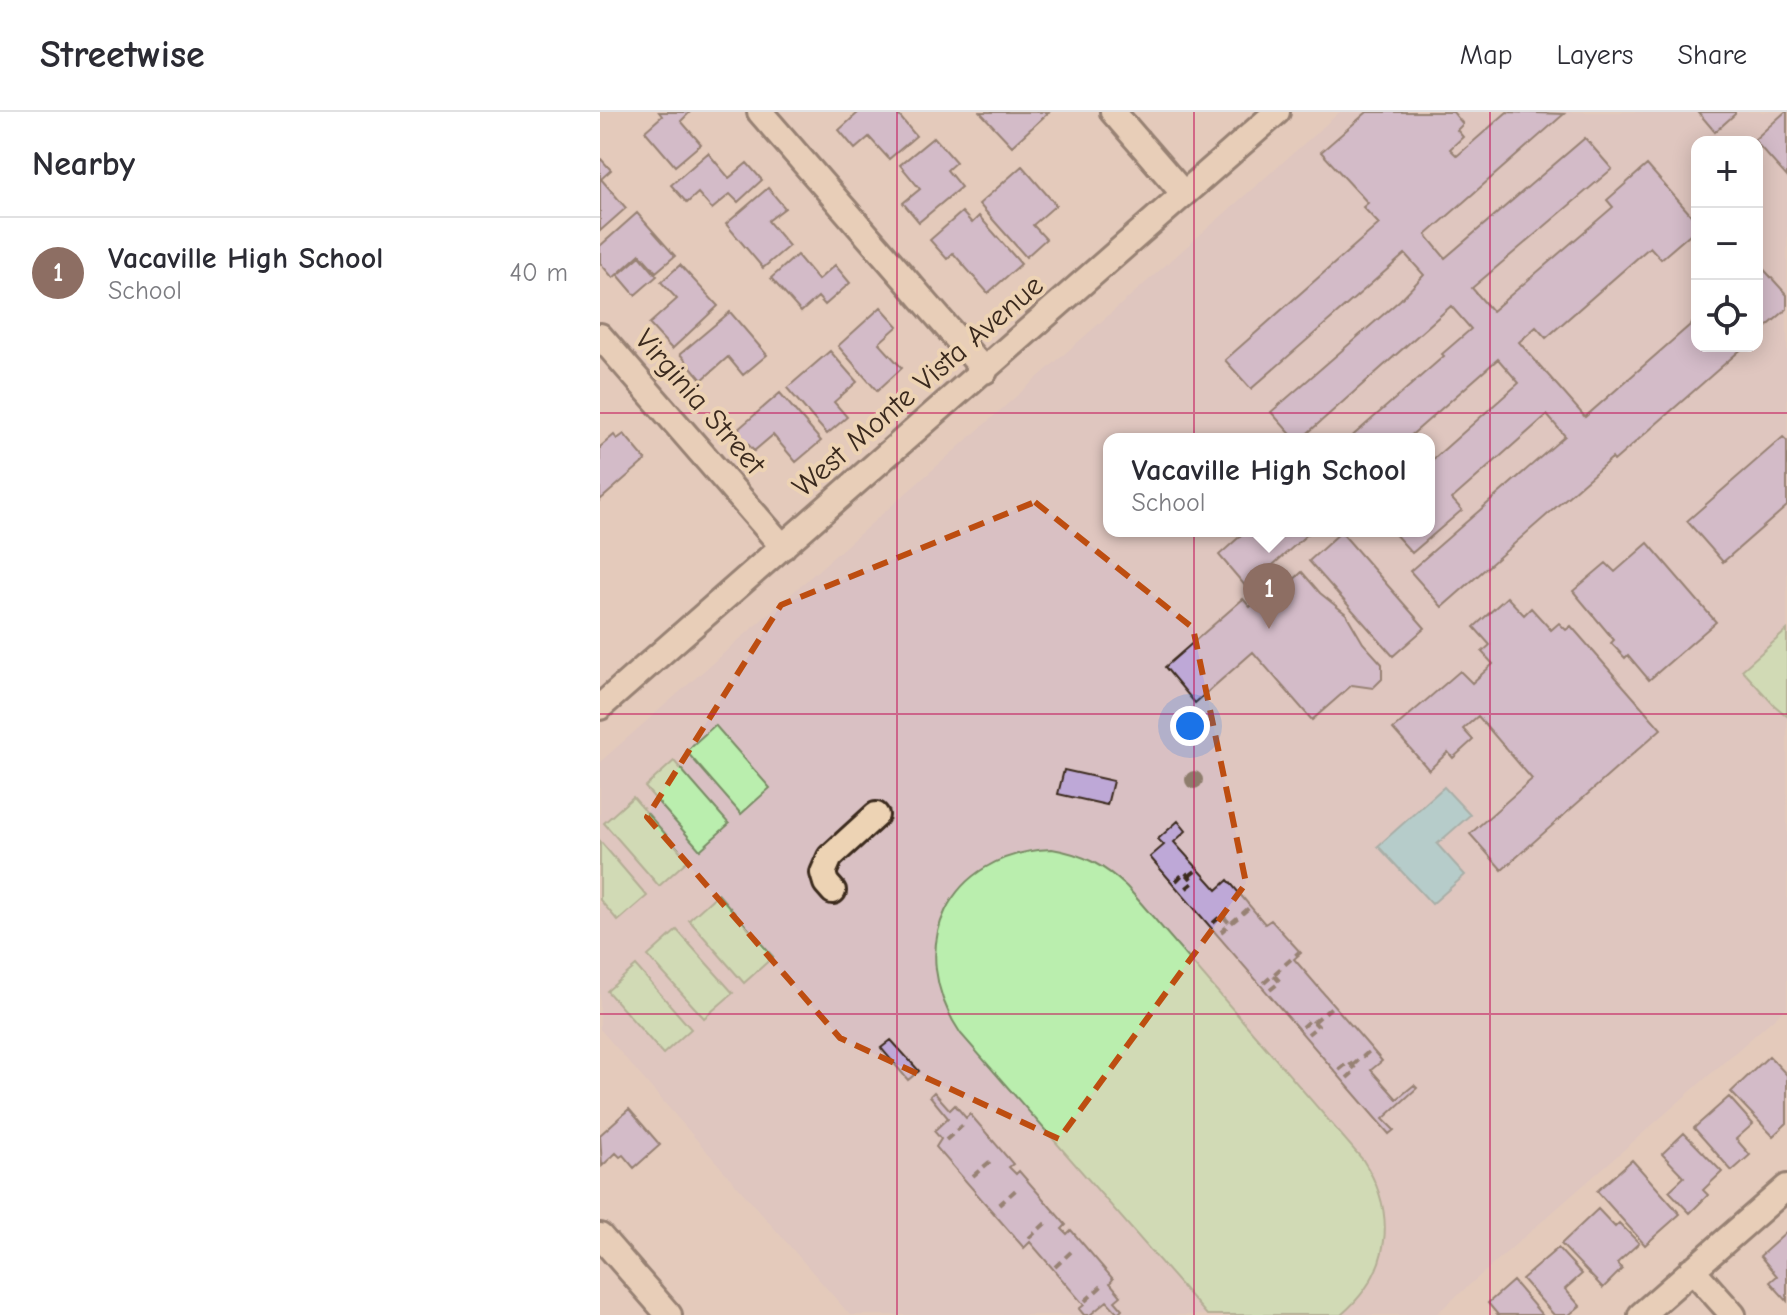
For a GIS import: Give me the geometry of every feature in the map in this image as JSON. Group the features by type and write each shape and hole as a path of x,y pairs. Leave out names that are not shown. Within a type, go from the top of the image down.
{"street":[{"path":"760,112 985,371"},
{"path":"1113,112 1184,194"},
{"name":"West Monte Vista Avenue","path":"600,707 1277,112"},
{"name":"Virginia Street","path":"600,336 783,547"},
{"path":"833,891 823,873 830,857 876,815"},
{"path":"1641,1315 1787,1187"},
{"path":"600,1236 669,1315"},
{"path":"1692,1269 1733,1315"}],"path":[{"path":"1189,876 1198,869"},
{"path":"1176,881 1185,872 1189,876 1194,882 1184,890"},
{"path":"1221,932 1250,907"},
{"path":"1213,923 1222,915 1230,924"},
{"path":"1264,983 1299,952"},
{"path":"1270,990 1280,982 1273,974"},
{"path":"1314,1022 1334,1005"},
{"path":"1302,1027 1311,1019 1318,1026 1308,1034"},
{"path":"1352,1066 1372,1049"},
{"path":"1339,1070 1349,1062 1356,1070 1347,1078"},
{"path":"946,1140 964,1124"},
{"path":"973,1176 994,1158"},
{"path":"999,1205 1019,1187"},
{"path":"1029,1238 1048,1221"},
{"path":"1055,1267 1074,1249"},
{"path":"1085,1301 1104,1284"}],"highlighted area":[{"path":"1035,502 1193,628 1246,883 1059,1139 840,1038 647,817 781,605"}],"shaded area":[{"path":"1340,112 1787,112 1787,1007 1435,1315 850,1315 600,1029 600,762"}],"green space":[{"path":"1787,630 1787,716 1742,670"},
{"path":"715,725 770,788 741,814 686,751"},
{"path":"674,761 729,824 700,850 645,787"},
{"path":"633,797 688,860 659,886 604,823"},
{"path":"600,841 647,896 618,921 600,900"},
{"path":"1052,849 1093,862 1127,887 1363,1160 1381,1201 1385,1222 1384,1242 1370,1280 1341,1315 1207,1315 961,1034 944,1002 936,969 937,939 945,911 962,887 985,868 1016,855"},
{"path":"718,894 773,957 744,983 689,920"},
{"path":"677,930 733,993 704,1018 648,956"},
{"path":"636,966 691,1029 663,1054 607,991"}],"water":[{"path":"1444,787 1470,815 1437,844 1465,875 1432,904 1378,846"}],"building":[{"path":"659,112 690,112 681,121 701,144 675,166 645,131 662,116"},
{"path":"859,112 896,112 916,136 889,159 869,137 855,149 839,130"},
{"path":"980,112 1049,112 1012,146"},
{"path":"1367,112 1453,112 1463,124 1457,130 1463,137 1450,149 1457,156 1507,112 1564,114 1426,235 1445,258 1585,138 1612,169 1472,288 1492,311 1613,207 1607,200 1647,165 1691,215 1691,233 1661,259 1650,247 1546,338 1536,327 1519,342 1585,417 1691,324 1691,352 1738,352 1442,607 1410,571 1565,436 1547,415 1452,499 1462,510 1435,533 1435,458 1519,383 1498,359 1414,433 1356,433 1471,329 1451,306 1308,433 1290,433 1271,412 1400,300 1424,275 1405,254 1251,389 1225,360 1379,224 1363,207 1368,203 1321,152"},
{"path":"1698,112 1735,112 1735,114 1715,132"},
{"path":"1787,112 1787,177 1763,150 1763,136 1758,136"},
{"path":"934,137 956,162 947,170 961,187 919,222 903,203 920,189 900,165"},
{"path":"708,153 729,178 747,163 762,180 738,202 730,194 712,209 698,193 687,203 671,185"},
{"path":"600,158 611,170 601,179 626,208 600,231"},
{"path":"1022,166 1056,205 1033,225 1046,239 1026,257 979,204"},
{"path":"768,188 785,208 768,221 789,246 763,268 726,224"},
{"path":"962,212 972,223 979,216 1021,264 988,293 953,253 947,259 930,240"},
{"path":"637,213 675,256 656,272 640,254 613,278 600,263 600,246"},
{"path":"797,255 818,280 835,265 850,283 825,305 818,297 801,312 771,278"},
{"path":"640,256 657,276 635,295 618,275"},
{"path":"680,265 718,306 672,349 649,324 677,299 661,282"},
{"path":"1763,268 1787,295 1787,309 1763,330"},
{"path":"881,307 898,326 879,343 902,368 877,391 838,346"},
{"path":"730,312 767,355 743,375 728,357 702,380 680,354"},
{"path":"830,351 857,382 834,402 847,417 827,434 787,388"},
{"path":"780,393 821,441 796,462 773,435 754,451 736,431"},
{"path":"624,434 646,460 600,500 600,447 614,435 617,439"},
{"path":"1783,437 1787,441 1787,506 1723,562 1687,521"},
{"path":"1239,537 1304,537 1247,588 1219,555"},
{"path":"1335,537 1345,537 1425,628 1393,656 1309,561"},
{"path":"1397,537 1431,537 1412,553"},
{"path":"1648,543 1716,622 1649,680 1628,655 1625,658 1611,643 1614,640 1573,591 1606,563 1615,572"},
{"path":"1302,572 1320,593 1346,614 1363,643 1382,664 1382,679 1373,688 1352,685 1312,720 1253,652 1195,703 1165,667 1243,599 1250,607 1285,576 1291,582"},
{"path":"1507,597 1524,615 1531,608 1551,630 1559,623 1566,630 1571,626 1661,729 1502,870 1470,834 1532,779 1478,716 1463,729 1473,740 1453,758 1448,752 1429,770 1393,729 1460,671 1472,683 1493,664 1482,652 1490,645 1474,627"},
{"path":"1064,770 1113,781 1107,805 1058,794"},
{"path":"1178,821 1186,831 1174,842 1217,890 1228,880 1265,924 1271,920 1301,953 1294,959 1382,1061 1371,1070 1397,1099 1414,1085 1417,1088 1383,1119 1394,1130 1389,1134 1150,857 1164,845 1158,839"},
{"path":"891,1040 919,1071 908,1080 881,1048"},
{"path":"1769,1056 1787,1075 1787,1123 1773,1136 1731,1092"},
{"path":"934,1092 950,1110 955,1105 966,1118 970,1114 1013,1164 1009,1167 1016,1174 1019,1171 1066,1225 1062,1229 1067,1234 1071,1230 1113,1279 1110,1283 1121,1296 1115,1301 1122,1309 1118,1313 1107,1301 1090,1315 1084,1315 1079,1309 1084,1305 1030,1242 1024,1248 936,1147 941,1139 934,1131 948,1118 930,1096"},
{"path":"1729,1097 1753,1124 1736,1139 1750,1155 1732,1171 1694,1128"},
{"path":"629,1109 660,1145 634,1168 623,1155 620,1157 616,1153 602,1166 600,1135"},
{"path":"1684,1133 1722,1172 1703,1190 1708,1195 1690,1213 1669,1191 1684,1177 1662,1154"},
{"path":"1632,1160 1680,1214 1645,1245 1597,1191"},
{"path":"1598,1209 1615,1227 1619,1223 1639,1243 1617,1263 1622,1269 1603,1288 1561,1244"},
{"path":"1787,1232 1787,1301 1770,1282 1777,1276 1760,1256"},
{"path":"1558,1248 1582,1274 1565,1289 1580,1306 1569,1315 1554,1315 1522,1279"},
{"path":"1513,1281 1542,1315 1498,1315 1488,1303"}],"place":[{"name":"Vacaville High School","path":"1269,629"}]}
